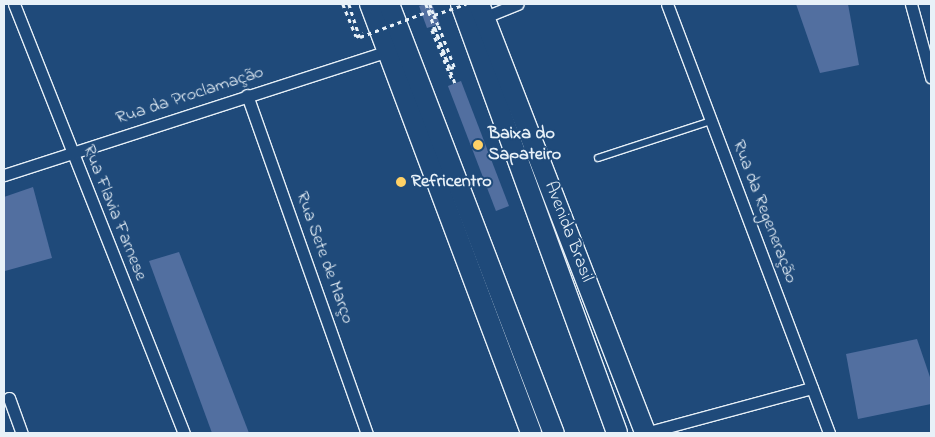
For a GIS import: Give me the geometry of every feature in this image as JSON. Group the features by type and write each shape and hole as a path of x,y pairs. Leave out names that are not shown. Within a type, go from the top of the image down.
{"highway":[{"path":"370,4 531,433"},
{"path":"389,4 554,433"},
{"name":"Avenida Brasil","path":"461,4 616,433"},
{"name":"Avenida Brasil","path":"482,10 640,433"},
{"path":"548,241 570,277 640,433"}],"street":[{"name":"Rua Flavia Farnese","path":"14,4 71,152 184,433"},
{"path":"482,10 517,4"},
{"name":"Rua da Regeneração","path":"667,4 829,433"},
{"path":"911,4 931,77"},
{"name":"Rua da Proclamação","path":"4,175 387,51"},
{"name":"Rua Sete de Março","path":"247,95 367,433"},
{"path":"640,433 812,388"},
{"path":"9,398 22,433"}],"lane":[{"path":"598,158 711,121"}],"path":[{"path":"343,4 356,37"},
{"path":"348,4 360,37 432,10"},
{"path":"428,4 454,66 450,68 435,28 432,30 455,83 428,4"},
{"path":"434,16 466,4"}],"building":[{"path":"432,4 440,24 427,28 419,6"},
{"path":"796,4 848,4 859,65 820,73"},
{"name":"Baixa do Sapateiro","path":"461,81 509,206 496,211 448,86"},
{"path":"33,187 52,258 5,271 4,197"},
{"path":"179,252 249,433 212,433 149,261"},
{"path":"917,339 931,380 931,404 858,419 846,354"}],"place":[{"name":"Baixa do Sapateiro","path":"478,145"},
{"name":"Refricentro","path":"401,182"}]}
